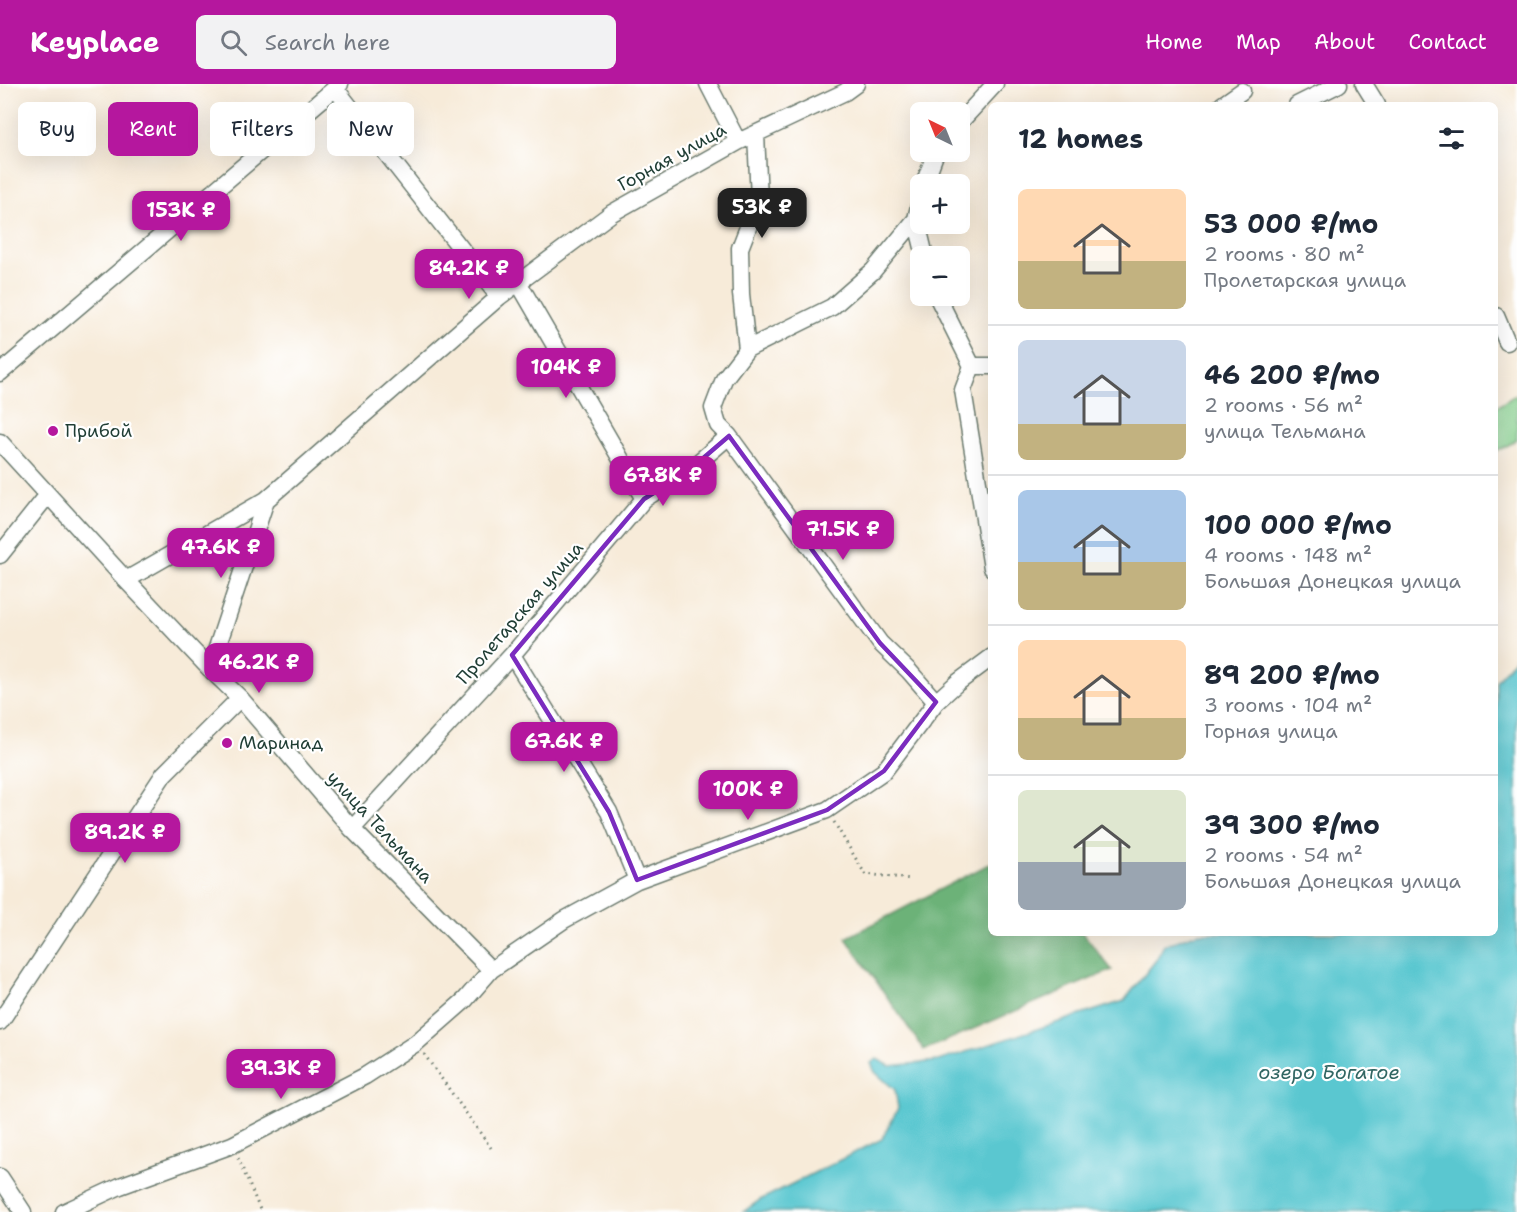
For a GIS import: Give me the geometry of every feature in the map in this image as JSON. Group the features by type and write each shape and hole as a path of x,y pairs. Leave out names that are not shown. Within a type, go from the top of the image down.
{"street":[{"path":"708,84 738,142"},
{"name":"Горная улица","path":"126,580 266,500 498,297 612,213 738,142 845,93 856,84"},
{"path":"970,111 994,84"},
{"path":"1303,102 1339,84"},
{"path":"1364,84 1375,102"},
{"path":"0,373 337,86 498,297"},
{"path":"1227,102 1242,93"},
{"path":"747,349 741,294 740,248 759,199 756,134"},
{"path":"910,226 873,271 832,307 747,349 724,379 713,408 718,425 729,436 880,643 936,702"},
{"path":"518,282 644,499"},
{"path":"942,306 972,366 963,390 988,543"},
{"path":"1498,321 1506,342"},
{"path":"972,366 988,366"},
{"name":"Пролетарская улица","path":"352,829 512,655 644,499 687,472 729,436"},
{"name":"улица Тельмана","path":"0,442 126,580 240,698 352,829 491,970"},
{"path":"0,555 48,496"},
{"path":"210,669 266,500"},
{"path":"512,655 609,812 637,880"},
{"path":"64,1212 120,1186 232,1145 365,1076 416,1043 465,1000 491,970 564,920 637,880 827,810 884,771 936,702 988,660"},
{"path":"0,1022 164,774 240,698"},
{"path":"0,1177 23,1212"}],"path":[{"path":"827,810 865,874 912,879"},
{"path":"416,1043 490,1148"},
{"path":"232,1145 261,1212"}],"highlighted area":[{"path":"729,436 880,643 936,702 884,771 827,810 637,880 609,812 512,655 644,499 687,472"}],"green space":[{"path":"1517,394 1517,440 1498,451 1498,406"},
{"path":"988,865 988,936 1085,936 1112,970 924,1050 846,938"}],"water":[{"name":"озеро Богатое","path":"1517,656 1517,1212 743,1212 760,1200 882,1139 898,1108 895,1090 875,1072 871,1063 877,1059 890,1066 938,1061 1124,1001 1156,960 1164,945 1190,936 1498,936 1498,679"}],"place":[{"name":"Прибой","path":"53,431"},
{"name":"Маринад","path":"227,743"}]}
